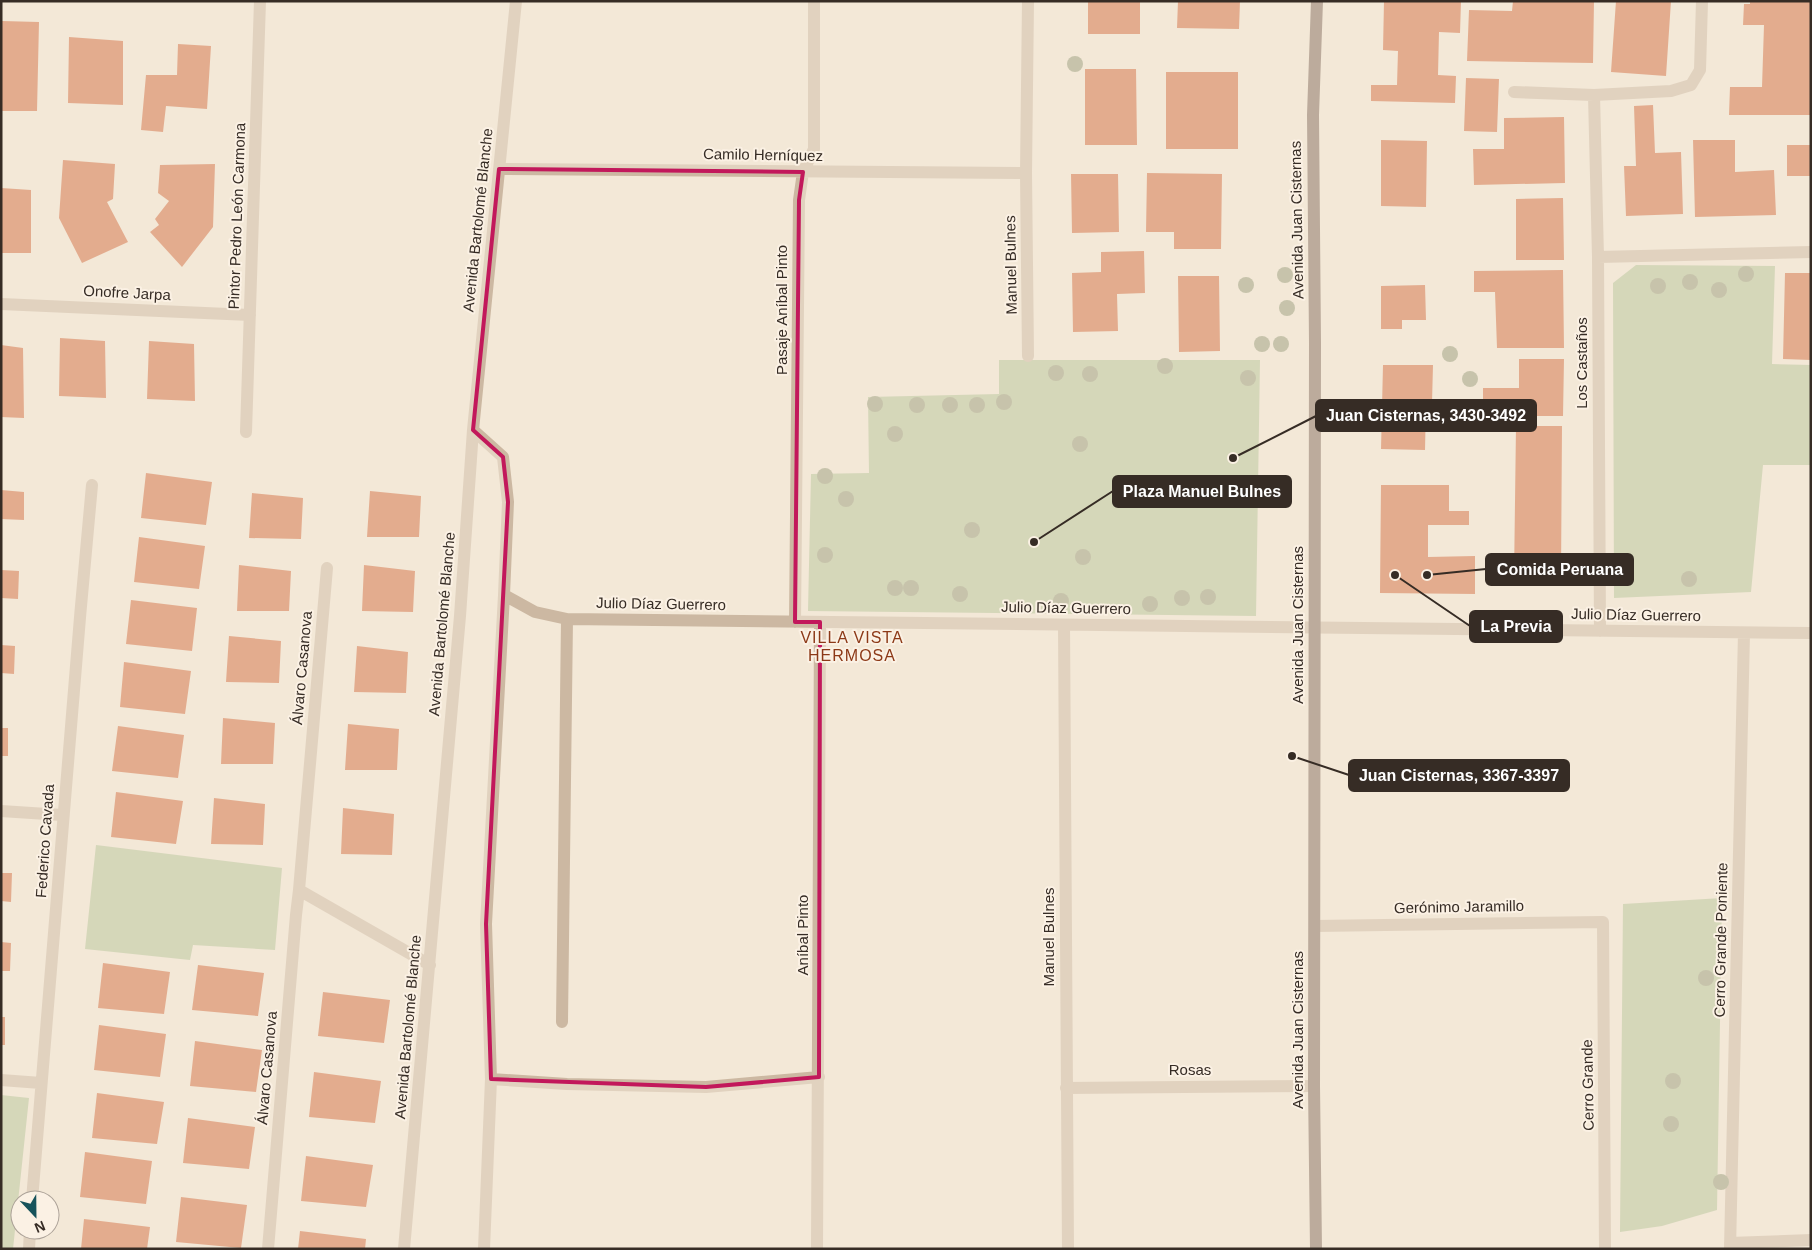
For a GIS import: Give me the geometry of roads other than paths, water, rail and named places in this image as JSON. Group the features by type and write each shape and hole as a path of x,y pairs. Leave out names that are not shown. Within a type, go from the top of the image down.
{"main road":[{"name":"Avenida Juan Cisternas","path":"1316,1249 1314,1086 1315,343 1313,115 1317,1"}],"street":[{"name":"Pintor Pedro León Carmona","path":"246,432 260,1"},
{"name":"Avenida Bartolomé Blanche","path":"404,1249 460,616 473,430 516,1"},
{"name":"Pasaje Aníbal Pinto","path":"796,622 798,200 803,172 814,149 814,1"},
{"name":"Manuel Bulnes","path":"1028,1 1026,173 1028,356"},
{"path":"1514,92 1594,95 1671,91 1691,85 1700,70 1702,1"},
{"name":"Los Castaños","path":"1594,95 1598,257 1600,631"},
{"name":"Camilo Herníquez","path":"499,169 1026,173"},
{"path":"1598,257 1811,252"},
{"name":"Onofre Jarpa","path":"1,304 250,315"},
{"path":"473,430 503,457 508,502 486,924 491,1079 484,1249"},
{"name":"Federico Cavada","path":"33,1190 62,815 92,485"},
{"name":"Álvaro Casanova","path":"268,1249 327,568"},
{"name":"Julio Díaz Guerrero","path":"504,595 535,612 567,619 1811,633"},
{"path":"562,1022 567,619"},
{"name":"Aníbal Pinto","path":"817,1249 820,622"},
{"name":"Manuel Bulnes","path":"1064,625 1068,1249"},
{"name":"Cerro Grande Poniente","path":"1730,1246 1744,633"},
{"path":"1,811 62,815"},
{"path":"300,890 430,965"},
{"name":"Gerónimo Jaramillo","path":"1315,926 1602,922"},
{"name":"Cerro Grande","path":"1602,922 1605,1249"},
{"path":"491,1079 567,1084 706,1087 819,1077"},
{"path":"1,1080 41,1083"},
{"name":"Rosas","path":"1066,1088 1314,1086"},
{"path":"1730,1246 1811,1240"}],"place":[{"name":"Juan Cisternas, 3430-3492","path":"1233,458"},
{"name":"Plaza Manuel Bulnes","path":"1034,542"},
{"name":"La Previa","path":"1395,575"},
{"name":"Comida Peruana","path":"1427,575"},
{"name":"Juan Cisternas, 3367-3397","path":"1292,756"}],"district":[{"name":"VILLA VISTA HERMOSA","path":"852,646"}]}
